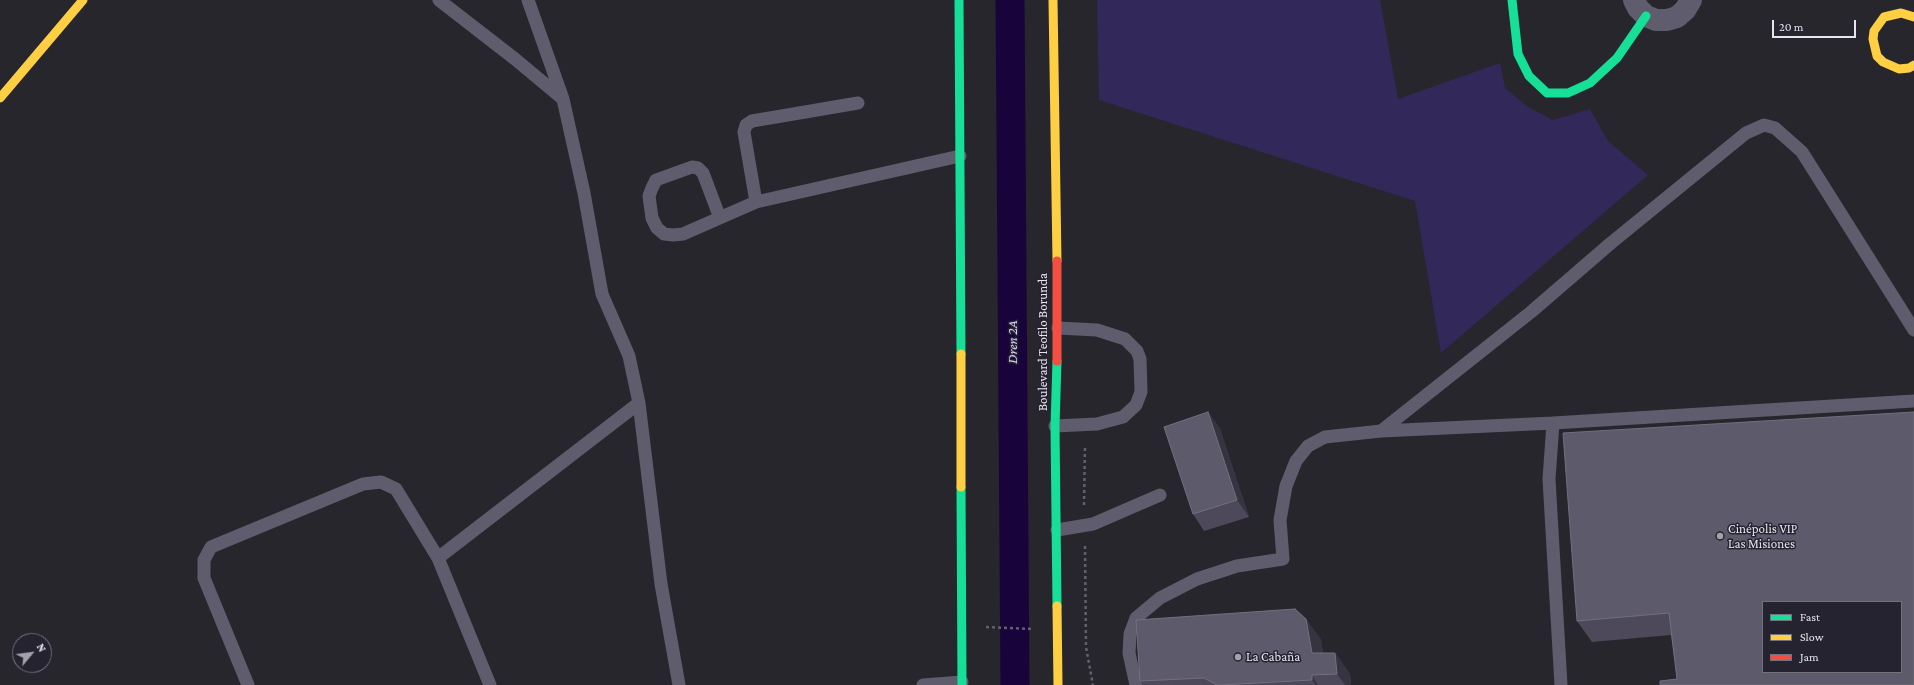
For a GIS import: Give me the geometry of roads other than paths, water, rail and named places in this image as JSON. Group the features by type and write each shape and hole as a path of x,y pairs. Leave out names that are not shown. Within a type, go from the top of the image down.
{"main road":[{"path":"0,98 83,0"},
{"path":"959,0 962,684"},
{"name":"Boulevard Teofilo Borunda","path":"1053,0 1058,328 1055,426 1058,685"},
{"path":"1512,0 1518,54 1529,76 1547,93 1568,93 1590,82 1617,58 1640,8"},
{"path":"1912,69 1899,68 1883,62 1877,56 1873,39 1874,31 1884,18 1901,13 1914,17"}],"street":[{"path":"1640,8 1656,20 1667,20 1677,17 1686,10 1691,0"}],"lane":[{"path":"439,0 515,59 563,99"},
{"path":"528,0 563,99 584,193 602,294 629,356 639,403 661,584 679,685"},
{"path":"756,202 744,132 746,125 752,121 858,103"},
{"path":"1381,430 1531,312 1611,243 1746,133 1764,125 1776,128 1802,152 1914,330"},
{"path":"720,218 703,173 698,168 692,167 656,180 650,196 652,218 657,228 664,234 683,234 720,218 756,202 960,156"},
{"path":"1055,426 1097,424 1123,417 1136,405 1142,392 1140,359 1137,350 1125,338 1096,330 1058,328"},
{"path":"1136,685 1129,653 1130,634 1136,618 1160,598 1197,579 1237,566 1283,559 1280,520 1286,486 1296,461 1308,446 1325,437 1381,430 1553,423 1914,401"},
{"path":"438,558 639,403"},
{"path":"1553,423 1549,479 1561,685"},
{"path":"248,685 204,578 204,560 211,547 363,484 381,482 396,489 438,558 490,685"},
{"path":"1057,530 1093,524 1160,495"},
{"path":"923,685 962,684"}],"waterway":[{"name":"Dren 2A","path":"1010,0 1015,685"}],"place":[{"name":"Cinépolis VIP Las Misiones","path":"1720,536"},
{"name":"La Cabaña","path":"1238,657"}]}
